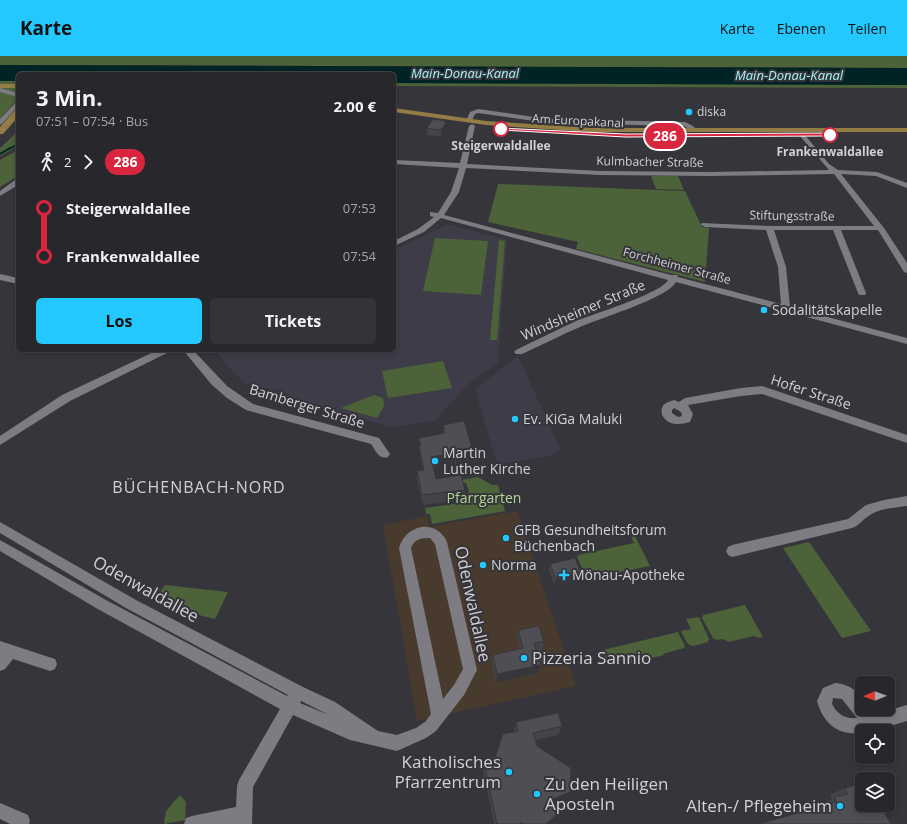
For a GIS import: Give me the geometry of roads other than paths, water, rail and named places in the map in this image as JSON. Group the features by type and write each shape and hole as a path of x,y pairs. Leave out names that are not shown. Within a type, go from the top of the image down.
{"main road":[{"path":"0,86 16,86"},
{"path":"0,90 16,89"},
{"name":"Am Europakanal","path":"396,110 469,124 579,130 907,134"},
{"path":"0,132 16,114"},
{"name":"Am Europakanal","path":"396,115 535,131 612,135 805,133 907,130"}],"street":[{"path":"0,90 16,94"},
{"path":"0,123 16,104"},
{"path":"396,237 436,214 450,203 456,192 469,124"},
{"path":"805,133 827,165 836,172 880,228 907,270"},
{"name":"Kulmbacher Straße","path":"396,162 600,173 666,174 836,172 877,174 907,186"},
{"path":"0,194 16,183"},
{"path":"396,243 429,225 436,214"},
{"name":"Forchheimer Straße","path":"436,214 907,341"},
{"name":"Stiftungsstraße","path":"704,225 769,228 880,228"},
{"path":"769,228 782,267 786,308"},
{"path":"836,229 862,293"},
{"name":"Windsheimer Straße","path":"519,352 578,324 653,295 670,285 674,278"},
{"path":"1,279 16,281"},
{"path":"0,441 66,398 162,352"},
{"name":"Bamberger Straße","path":"190,352 211,379 233,398 250,407 374,441 384,454"},
{"name":"Hofer Straße","path":"682,406 685,402 741,392 762,390 907,439"},
{"path":"732,551 852,523 859,514 870,508 907,501"},
{"name":"Odenwaldallee","path":"0,527 131,604 298,692 330,707 379,739"},
{"name":"Odenwaldallee","path":"0,545 101,604 290,706 350,732 397,743 421,733 432,726 459,690 470,670 441,542 435,534 414,534 408,539 405,548 405,556 439,716"},
{"path":"0,664 5,650 50,664"},
{"path":"192,824 244,818 245,786 298,692"},
{"path":"868,723 907,713"},
{"path":"0,811 22,821"}],"water":[{"name":"Main-Donau-Kanal","path":"0,65 907,68 907,85 396,83 396,72 16,72 16,81 0,81"}],"waterway":[{"path":"9,149 16,145"},
{"path":"0,154 10,148"}],"place":[{"name":"diska","path":"689,112"},
{"name":"Steigerwaldallee","path":"501,129"},
{"name":"Frankenwaldallee","path":"830,135"},
{"name":"Sodalitätskapelle","path":"764,310"},
{"name":"Ev. KiGa Maluki","path":"515,419"},
{"name":"Martin Luther Kirche","path":"435,461"},
{"name":"GFB Gesundheitsforum Büchenbach","path":"506,538"},
{"name":"Norma","path":"483,565"},
{"name":"Mönau-Apotheke","path":"564,575"},
{"name":"Pizzeria Sannio","path":"524,658"},
{"name":"Katholisches Pfarrzentrum","path":"509,772"},
{"name":"Zu den Heiligen Aposteln","path":"537,794"},
{"name":"Alten-/ Pflegeheim","path":"840,806"}],"district":[{"name":"BÜCHENBACH-NORD","path":"199,487"}],"park label":[{"name":"Pfarrgarten","path":"484,498"}]}
